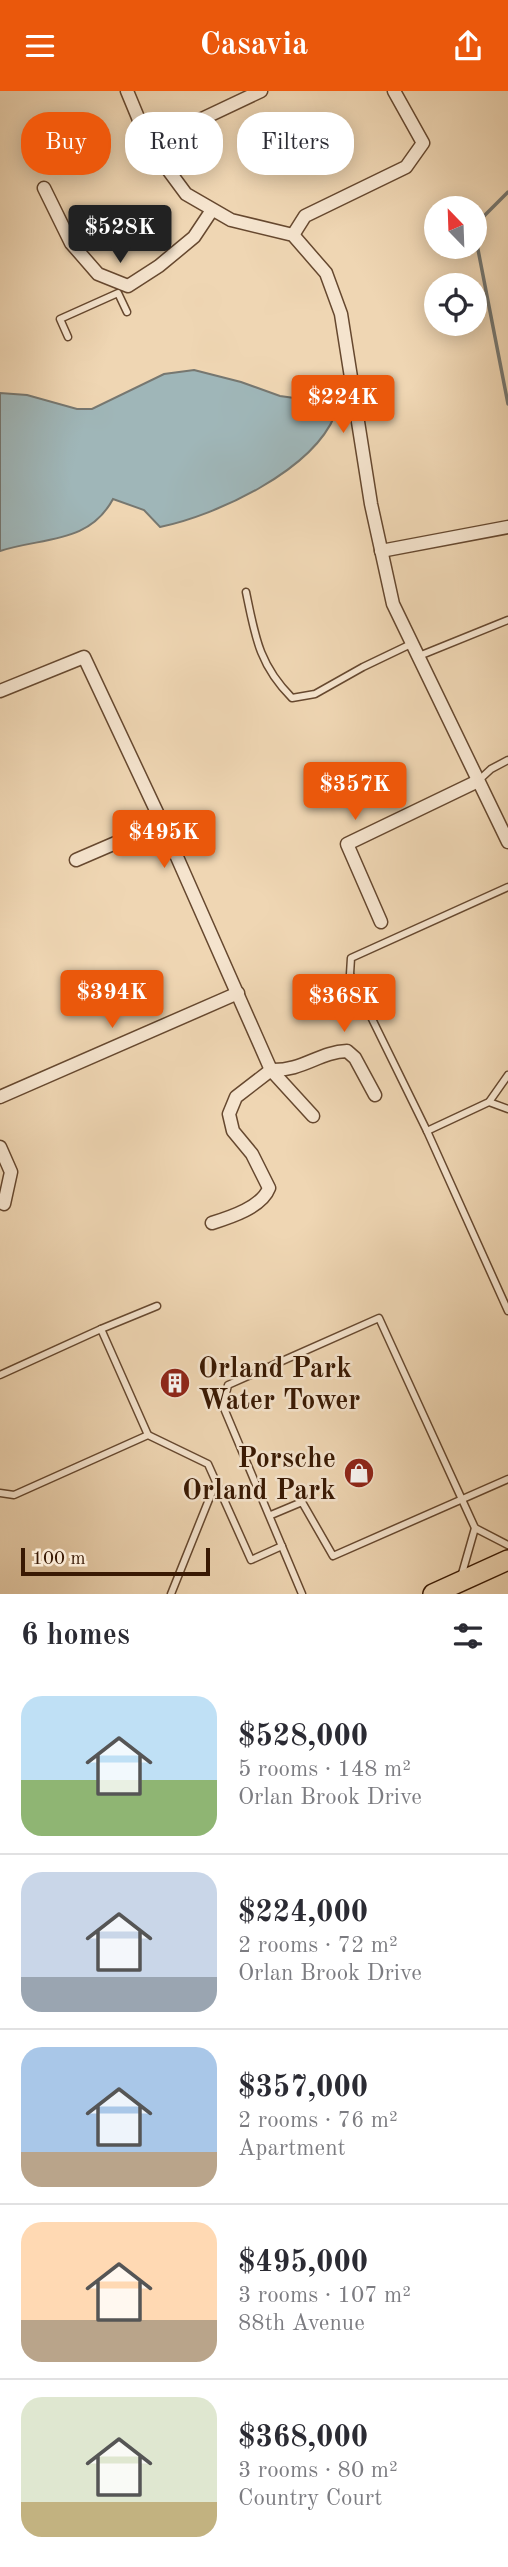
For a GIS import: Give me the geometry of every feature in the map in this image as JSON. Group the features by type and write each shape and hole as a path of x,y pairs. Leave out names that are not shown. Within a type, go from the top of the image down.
{"main road":[{"path":"433,1594 508,1560"}],"street":[{"path":"127,91 136,112"},
{"path":"217,112 261,91"},
{"path":"292,235 305,216 405,167 423,143 394,91"},
{"path":"172,175 186,194 231,220 292,235 326,272 341,314 371,504 393,604 508,842"},
{"path":"44,188 71,243 98,274 121,289 159,266 194,237 212,210"},
{"path":"381,551 508,527"},
{"path":"0,691 85,657 271,1070 313,1116"},
{"path":"381,922 347,844 478,781"},
{"path":"76,860 162,823"},
{"path":"0,1097 237,993"},
{"path":"212,1223 248,1208 266,1196 269,1188 253,1154 233,1131 229,1114 236,1097 271,1070 288,1071 335,1051 347,1051 355,1058 375,1095"},
{"path":"0,1147 11,1172 4,1204"}],"lane":[{"path":"68,337 60,319 121,289 127,312"},
{"path":"246,592 257,645 275,681 292,698 316,694 411,644"},
{"path":"417,657 508,620"},
{"path":"478,781 491,769 508,760"},
{"path":"508,887 351,958 350,974 427,1131 508,1311"},
{"path":"427,1131 489,1102 508,1075"},
{"path":"489,1102 508,1109"},
{"path":"0,1375 157,1306"},
{"path":"302,1594 223,1406 228,1385 379,1318 475,1528 508,1545"},
{"path":"101,1329 148,1435 208,1464 251,1560 282,1546"},
{"path":"0,1493 14,1495 148,1435"},
{"path":"271,1515 302,1501 333,1556 508,1479"},
{"path":"171,1594 216,1482"},
{"path":"460,1582 475,1528"}],"water":[{"path":"194,370 241,382 280,396 329,405 335,415 323,435 285,472 234,501 208,512 160,527 144,510 113,499 103,514 78,532 0,551 0,393 27,395 77,409 92,409 164,374"}],"waterway":[{"path":"487,213 508,192"},
{"path":"480,259 508,404"}],"place":[{"name":"Orland Park Water Tower","path":"175,1383"},
{"name":"Porsche Orland Park","path":"359,1473"}]}
